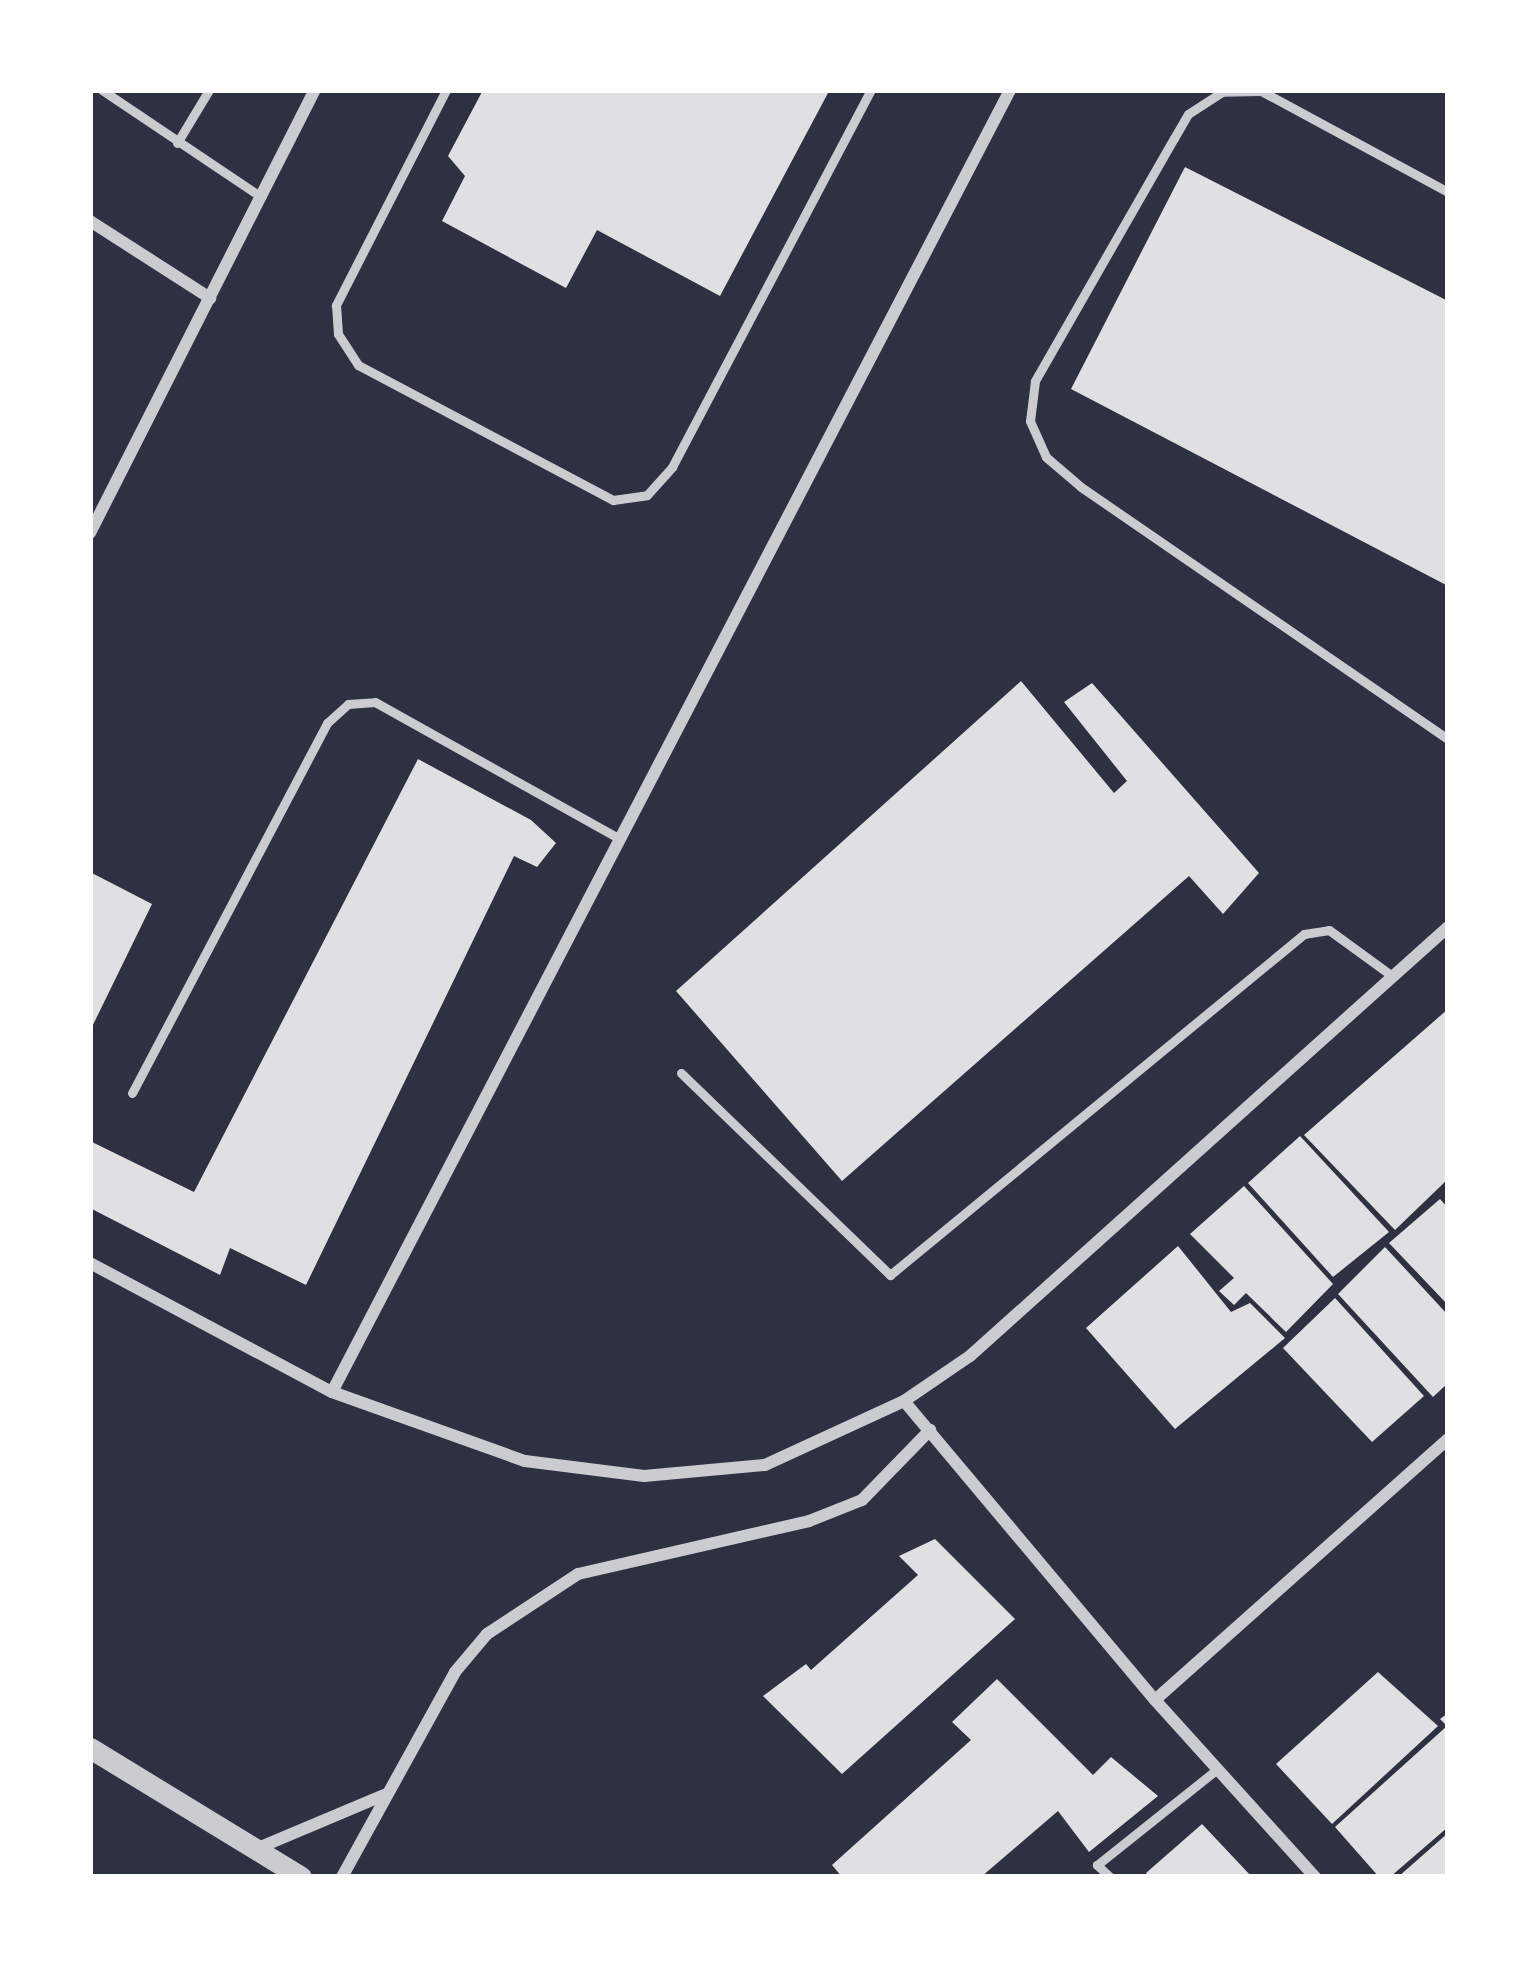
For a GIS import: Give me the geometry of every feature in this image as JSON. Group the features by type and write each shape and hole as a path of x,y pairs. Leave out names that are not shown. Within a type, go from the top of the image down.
{"street":[{"path":"90,533 315,90"},
{"path":"332,1392 1004,92"},
{"path":"90,221 210,298"},
{"path":"90,1263 332,1392 525,1461 644,1476 766,1465 904,1401 970,1356 1448,927"},
{"path":"904,1401 1155,1700 1315,1877"},
{"path":"341,1877 455,1672 487,1634 536,1597 578,1574 809,1520 862,1500 930,1430"},
{"path":"1155,1700 1448,1439"},
{"path":"90,1748 301,1877"},
{"path":"256,1849 385,1794"}],"lane":[{"path":"102,90 261,197"},
{"path":"177,142 209,90"},
{"path":"446,90 336,304 338,334 358,365 613,500 647,495 672,467 871,90"},
{"path":"1448,193 1261,91 1222,92 1188,114 1034,381 1030,421 1046,458 1081,487 1448,739"},
{"path":"132,1094 327,723 348,704 375,702 620,839"},
{"path":"681,1073 890,1275 1304,934 1329,930 1392,976"},
{"path":"1110,1877 1097,1865 1216,1770"}],"building":[{"path":"483,90 828,93 720,296 597,230 566,288 442,221 465,176 448,156"},
{"path":"1185,167 1448,301 1448,586 1071,389"},
{"path":"1021,681 1114,793 1127,781 1064,702 1092,683 1259,873 1223,914 1189,876 842,1181 676,991"},
{"path":"418,759 531,820 556,843 537,867 514,856 306,1285 230,1248 220,1275 90,1208 90,1141 194,1192"},
{"path":"90,872 152,904 90,1031"},
{"path":"1448,1009 1448,1179 1395,1230 1304,1135"},
{"path":"1300,1136 1389,1232 1333,1277 1248,1183"},
{"path":"1244,1186 1333,1284 1286,1332 1246,1293 1234,1305 1219,1291 1234,1278 1190,1234"},
{"path":"1440,1199 1448,1208 1448,1305 1389,1243"},
{"path":"1178,1246 1231,1312 1250,1303 1285,1338 1175,1429 1086,1328"},
{"path":"1385,1247 1448,1315 1448,1383 1433,1397 1338,1294"},
{"path":"1335,1298 1424,1396 1372,1442 1283,1348"},
{"path":"935,1539 1015,1619 842,1774 763,1696 806,1664 811,1670 918,1575 899,1556"},
{"path":"1378,1672 1438,1726 1332,1824 1276,1764"},
{"path":"997,1679 1093,1775 1111,1757 1158,1796 1089,1852 1058,1811 981,1877 842,1877 832,1865 971,1740 952,1722"},
{"path":"1448,1713 1448,1827 1390,1877 1379,1877 1335,1827 1447,1726 1440,1719"},
{"path":"1202,1824 1252,1877 1150,1877 1146,1873"},
{"path":"1448,1833 1448,1877 1398,1877"}]}
